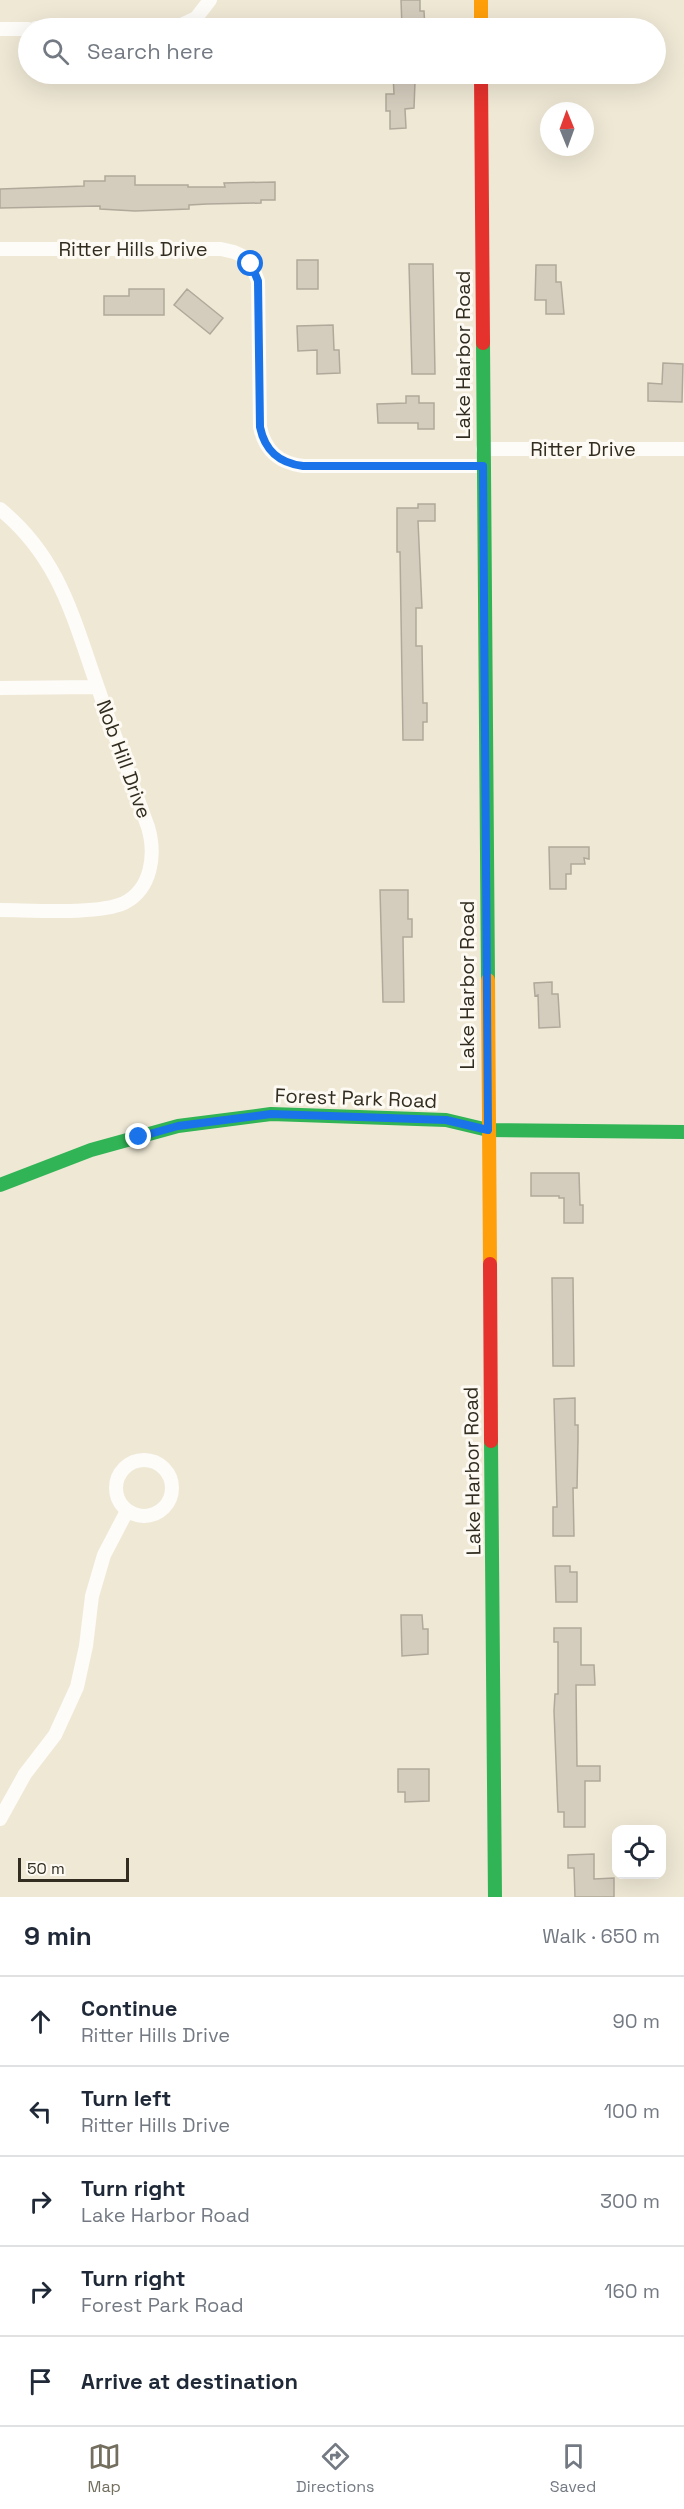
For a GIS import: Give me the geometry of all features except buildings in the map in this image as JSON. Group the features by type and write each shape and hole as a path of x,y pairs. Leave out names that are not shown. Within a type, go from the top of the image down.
{"street":[{"path":"196,18 210,0"},
{"path":"481,0 481,18"},
{"path":"0,29 18,29"},
{"name":"Lake Harbor Road","path":"481,84 495,1897"},
{"name":"Ritter Hills Drive","path":"0,249 192,248 234,252 251,264 258,281 260,427 262,437 273,455 292,464 303,466 483,466"},
{"name":"Ritter Drive","path":"483,449 684,449"},
{"name":"Nob Hill Drive","path":"0,509 33,540 54,572 79,630 152,840 150,871 135,894 124,903 111,907 0,910"},
{"path":"0,688 97,687"},
{"name":"Forest Park Road","path":"0,1185 91,1150 178,1126 271,1114 446,1120 488,1130 684,1132"},
{"path":"142,1460 160,1465 167,1471 172,1488 167,1505 161,1511 143,1516 127,1510 116,1494 118,1475 124,1467 142,1460"},
{"path":"0,1819 26,1774 55,1735 76,1687 86,1646 92,1596 104,1555 127,1510"}],"traffic: fast":[{"path":"483,343 488,980"},
{"path":"0,1185 91,1150 178,1126 271,1114 446,1120 488,1130 684,1132"},
{"path":"491,1441 495,1897"}],"traffic: slow":[{"path":"481,0 481,18"},
{"path":"488,980 490,1264"}],"traffic: jam":[{"path":"481,84 483,343"},
{"path":"490,1264 491,1441"}],"route":[{"path":"139,1137 178,1126 271,1114 446,1120 488,1130 483,466 303,466 281,460 273,455 262,437 260,427 258,281 251,264"}]}
